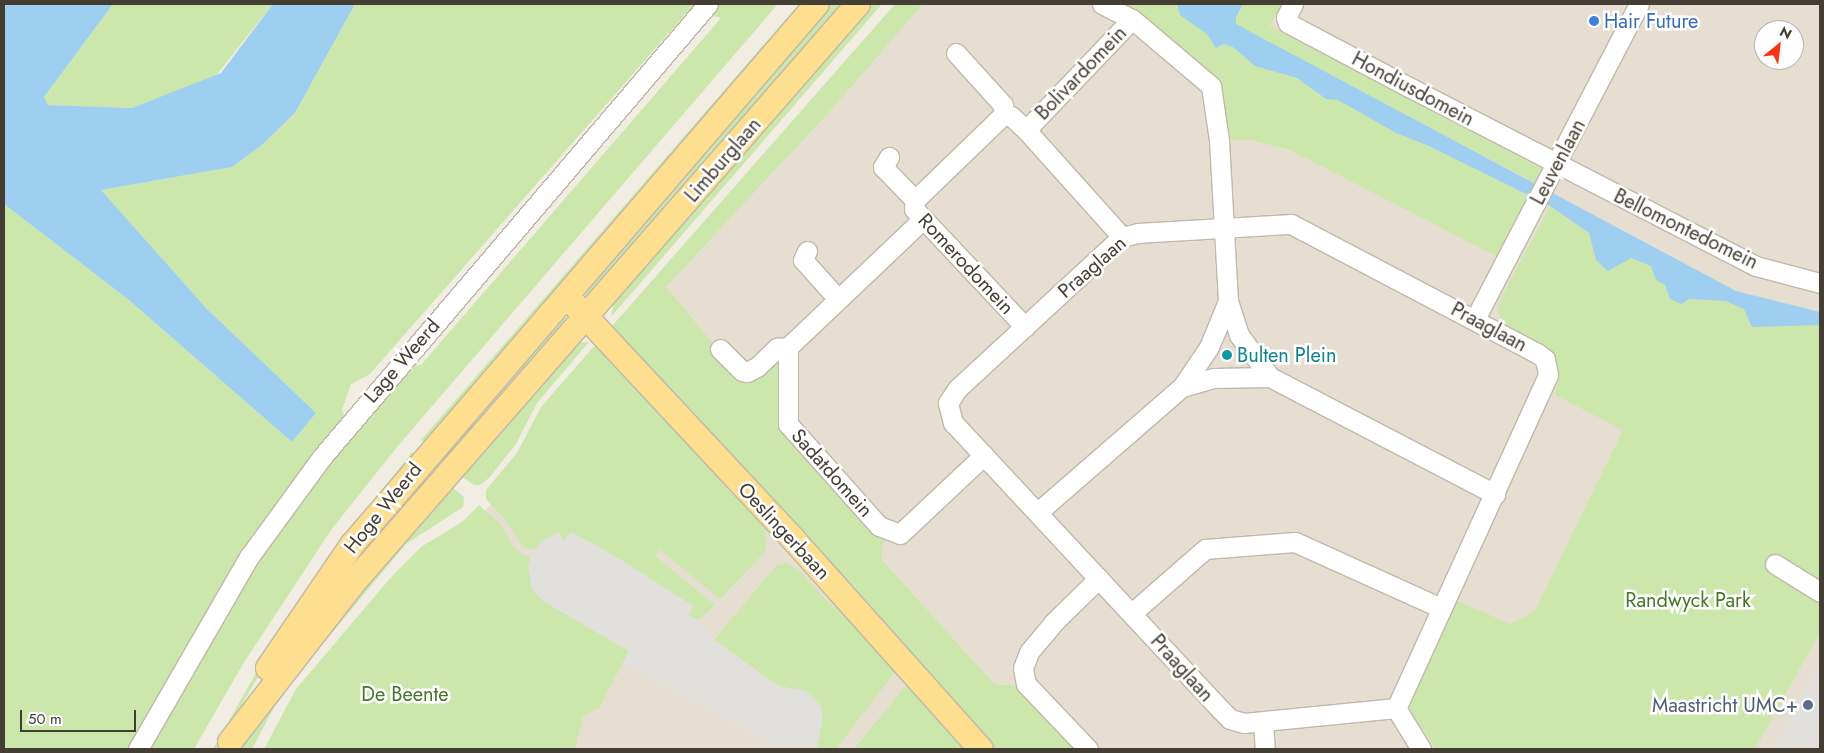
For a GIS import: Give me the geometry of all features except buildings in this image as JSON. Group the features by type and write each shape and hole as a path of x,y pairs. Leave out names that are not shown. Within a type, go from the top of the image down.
{"main road":[{"name":"Limburglaan","path":"566,295 817,4"},
{"name":"Limburglaan","path":"585,315 858,4"},
{"name":"Oeslingerbaan","path":"566,295 910,668 980,749"},
{"name":"Hoge Weerd","path":"228,746 262,678 352,545 566,295"},
{"name":"Hoge Weerd","path":"228,746 354,582 585,315"}],"street":[{"name":"Lage Weerd","path":"138,749 249,557 317,464 708,4"},
{"path":"1102,4 1132,19"},
{"name":"Hondiusdomein","path":"1293,4 1286,17 1288,23 1552,172"},
{"name":"Leuvenlaan","path":"1475,319 1639,4"},
{"name":"Bolivardomein","path":"1026,130 1132,19 1211,86 1217,115 1226,228 1228,301"},
{"path":"956,53 1003,105 1004,114 1011,116 1026,130 1122,237"},
{"name":"Romerodomein","path":"1004,114 914,200 914,209 1025,327"},
{"path":"889,157 883,167 914,200"},
{"name":"Bellomontedomein","path":"1552,172 1756,266 1820,283"},
{"path":"720,349 742,371 747,372 757,367 777,348 788,347 923,219"},
{"name":"Praaglaan","path":"1291,224 1537,353 1548,367 1546,384 1396,708 1263,723 1237,721 1225,715 1038,512 953,423 948,403 957,389 1122,237 1226,228 1291,224"},
{"path":"807,251 802,260 838,299"},
{"path":"1228,301 1239,334 1270,377 1495,494"},
{"path":"1038,512 1144,417 1182,386 1208,347 1228,301"},
{"name":"Sadatdomein","path":"788,347 788,424 879,526 900,534 984,455"},
{"path":"1182,386 1214,378 1270,377"},
{"path":"1132,613 1205,549 1295,542 1441,608"},
{"path":"1775,564 1820,592"},
{"path":"1088,749 1026,684 1023,668 1029,652 1053,623 1099,578"},
{"path":"1396,708 1421,749"},
{"path":"1263,723 1265,749"}],"shaded area":[{"path":"918,4 1820,4 1820,749 289,749 464,533 548,443 600,360"},
{"path":"559,532 564,541 570,532 594,544 693,606 688,615 698,620 714,640 780,687 805,690 821,706 823,720 816,749 779,749 623,663 629,651 543,601 532,589 528,567 534,550 542,541"},
{"name":"Maastricht UMC+","path":"1820,661 1820,749 1773,749"}],"green space":[{"path":"113,4 273,4 214,78 132,108 48,105 44,97"},
{"path":"355,4 778,4 397,447 331,530 243,664 194,749 4,749 4,204 129,300 292,442 316,413 207,309 101,190 232,167 263,144 295,113","holes":["689,10 721,18 421,365 404,366 335,429 344,415 342,410 351,384 370,374"]},
{"path":"799,4 811,4 428,447 421,440"},
{"path":"823,4 848,4 585,299 586,291"},
{"path":"869,4 882,4 611,317 614,301"},
{"path":"895,4 923,4 831,110 666,287 745,382 772,358 781,358 781,401 885,534 881,559 995,685 1024,685 1084,749 991,749 799,528 614,331 613,325"},
{"path":"1115,4 1177,4 1180,15 1207,34 1216,48 1223,44 1233,47 1236,17 1243,4 1282,4 1270,26 1542,169 1535,183 1260,38 1286,74 1308,84 1319,95 1338,100 1396,133 1429,146 1529,196 1496,256 1290,150 1251,140 1226,140 1220,86 1130,9"},
{"name":"Randwyck Park","path":"1550,206 1589,233 1592,243 1652,266 1656,280 1665,285 1670,299 1726,301 1795,324 1820,325 1820,632 1755,749 1435,749 1410,709 1412,694 1456,600 1510,624 1534,612 1623,430 1555,395 1558,379 1554,356 1503,322 1498,312 1500,300"},
{"path":"563,318 571,319 447,465 434,453 554,321"},
{"path":"589,342 537,403 516,444 489,478 480,485 474,485 455,472 576,343"},
{"path":"596,344 614,359 765,529 766,551 720,599 660,550 655,556 715,605 698,620 687,615 693,606 620,559 570,532 564,541 542,541 534,550 524,548 504,518 486,499 486,490 517,453 541,407"},
{"path":"412,452 417,457 278,643 216,749 213,749 274,641 343,541"},
{"path":"446,482 464,497 463,507 406,544 281,694 252,749 238,749"},
{"name":"De Beente","path":"479,505 500,524 515,549 530,558 528,568 543,601 629,651 599,708 583,716 575,749 264,749 296,689 393,575 421,547 462,522"},
{"path":"787,563 799,570 827,601 859,625 897,669 836,749 816,749 820,735 787,687 780,687 714,640 776,566"},
{"path":"909,682 966,749 854,749"}],"water":[{"path":"4,4 113,4 44,97 48,105 132,108 221,73 273,4 355,4 295,113 263,144 232,167 101,190 207,309 316,413 292,442 129,300 4,204"},
{"path":"1177,4 1243,4 1236,17 1236,24 1736,291 1820,312 1820,325 1752,327 1744,309 1726,301 1689,299 1682,304 1670,299 1665,285 1656,280 1651,266 1631,258 1608,271 1596,260 1589,233 1550,206 1429,146 1396,133 1338,100 1326,99 1297,78 1255,66 1233,47 1223,44 1216,48 1207,34 1180,15"}],"place":[{"name":"Hair Future","path":"1594,21"},
{"name":"Bulten Plein","path":"1227,355"},
{"name":"Maastricht UMC+","path":"1808,705"}]}
